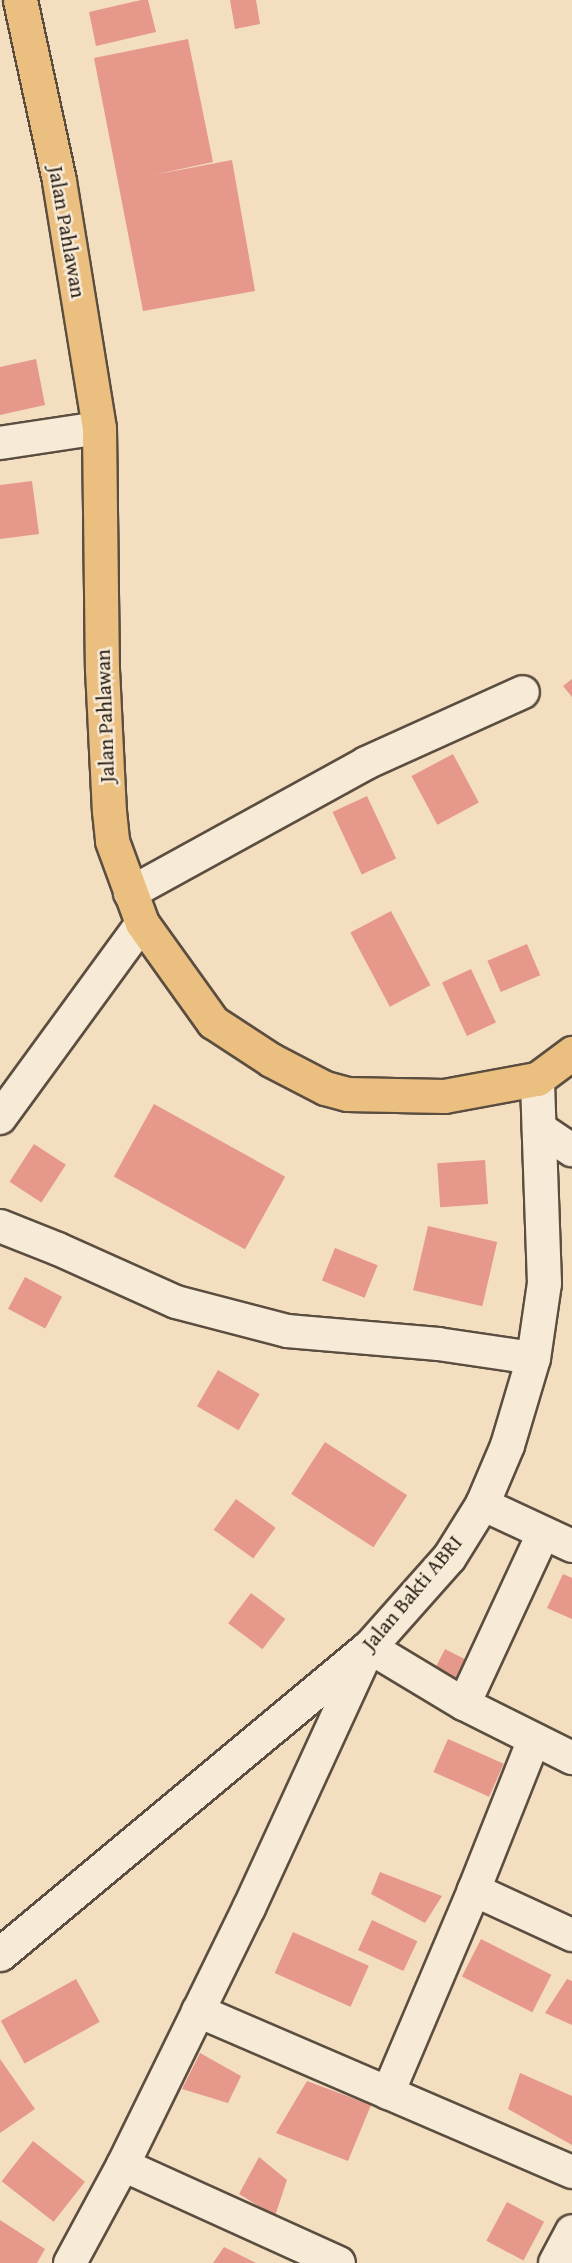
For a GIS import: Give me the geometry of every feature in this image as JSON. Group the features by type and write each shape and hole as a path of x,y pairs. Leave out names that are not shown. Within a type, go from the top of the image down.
{"highway":[{"name":"Jalan Pahlawan","path":"20,0 59,181 99,428 102,669 109,812 112,840 142,923 213,1022 272,1060 326,1088 346,1095 444,1096 537,1079 572,1053"}],"street":[{"path":"0,443 99,428"},
{"path":"130,893 366,763 523,692"},
{"path":"0,1118 142,923"},
{"name":"Jalan Bakti ABRI","path":"0,1954 369,1647 449,1557 482,1504 507,1445 533,1358 543,1283 537,1079"},
{"path":"539,1128 572,1150"},
{"path":"0,1226 58,1248 176,1302 287,1331 438,1344 533,1358"},
{"path":"482,1504 572,1546"},
{"path":"464,1704 543,1534"},
{"path":"70,2263 123,2165 254,1898 369,1647 464,1704 572,1758"},
{"path":"388,2093 474,1890 534,1739"},
{"path":"474,1890 572,1935"},
{"path":"198,2011 572,2172"},
{"path":"123,2165 339,2263"},
{"path":"555,2263 572,2231"}],"building":[{"path":"148,0 156,32 96,46 89,12"},
{"path":"230,0 256,0 260,24 235,29"},
{"path":"188,39 213,162 153,175 232,160 255,291 143,311 94,58"},
{"path":"36,359 45,405 0,415 0,367"},
{"path":"32,481 39,534 0,539 0,485"},
{"path":"572,679 572,697 563,686"},
{"path":"453,754 479,803 437,825 412,776"},
{"path":"367,796 396,859 362,875 333,812"},
{"path":"391,911 430,985 390,1007 350,933"},
{"path":"527,944 540,975 501,992 487,961"},
{"path":"471,969 496,1022 467,1036 442,983"},
{"path":"154,1104 285,1177 245,1249 114,1177"},
{"path":"34,1144 66,1165 41,1202 9,1182"},
{"path":"485,1160 488,1204 440,1207 437,1163"},
{"path":"428,1226 497,1242 482,1306 413,1290"},
{"path":"335,1248 378,1265 365,1298 322,1280"},
{"path":"25,1277 62,1297 45,1329 8,1309"},
{"path":"218,1370 260,1394 239,1430 197,1406"},
{"path":"325,1442 407,1495 373,1547 291,1494"},
{"path":"236,1499 276,1528 253,1559 214,1530"},
{"path":"563,1574 572,1578 572,1619 547,1608"},
{"path":"251,1593 285,1619 262,1649 228,1623"},
{"path":"445,1649 470,1662 456,1688 431,1676"},
{"path":"448,1739 504,1764 489,1797 433,1772"},
{"path":"380,1872 442,1896 425,1923 371,1894"},
{"path":"372,1920 417,1941 403,1971 358,1950"},
{"path":"293,1932 369,1966 351,2007 275,1973"},
{"path":"481,1939 551,1975 532,2012 462,1976"},
{"path":"76,1979 100,2022 25,2064 1,2021"},
{"path":"567,1979 572,1981 572,2025 545,2013"},
{"path":"200,2053 241,2076 228,2103 182,2089"},
{"path":"0,2059 35,2109 0,2133"},
{"path":"520,2073 572,2096 572,2145 508,2109"},
{"path":"307,2081 371,2105 348,2161 276,2133"},
{"path":"33,2141 85,2182 54,2222 2,2181"},
{"path":"259,2157 287,2180 275,2216 239,2194"},
{"path":"507,2202 544,2222 523,2261 486,2241"},
{"path":"0,2220 45,2249 37,2263 0,2263"},
{"path":"224,2247 256,2263 213,2263"}]}
